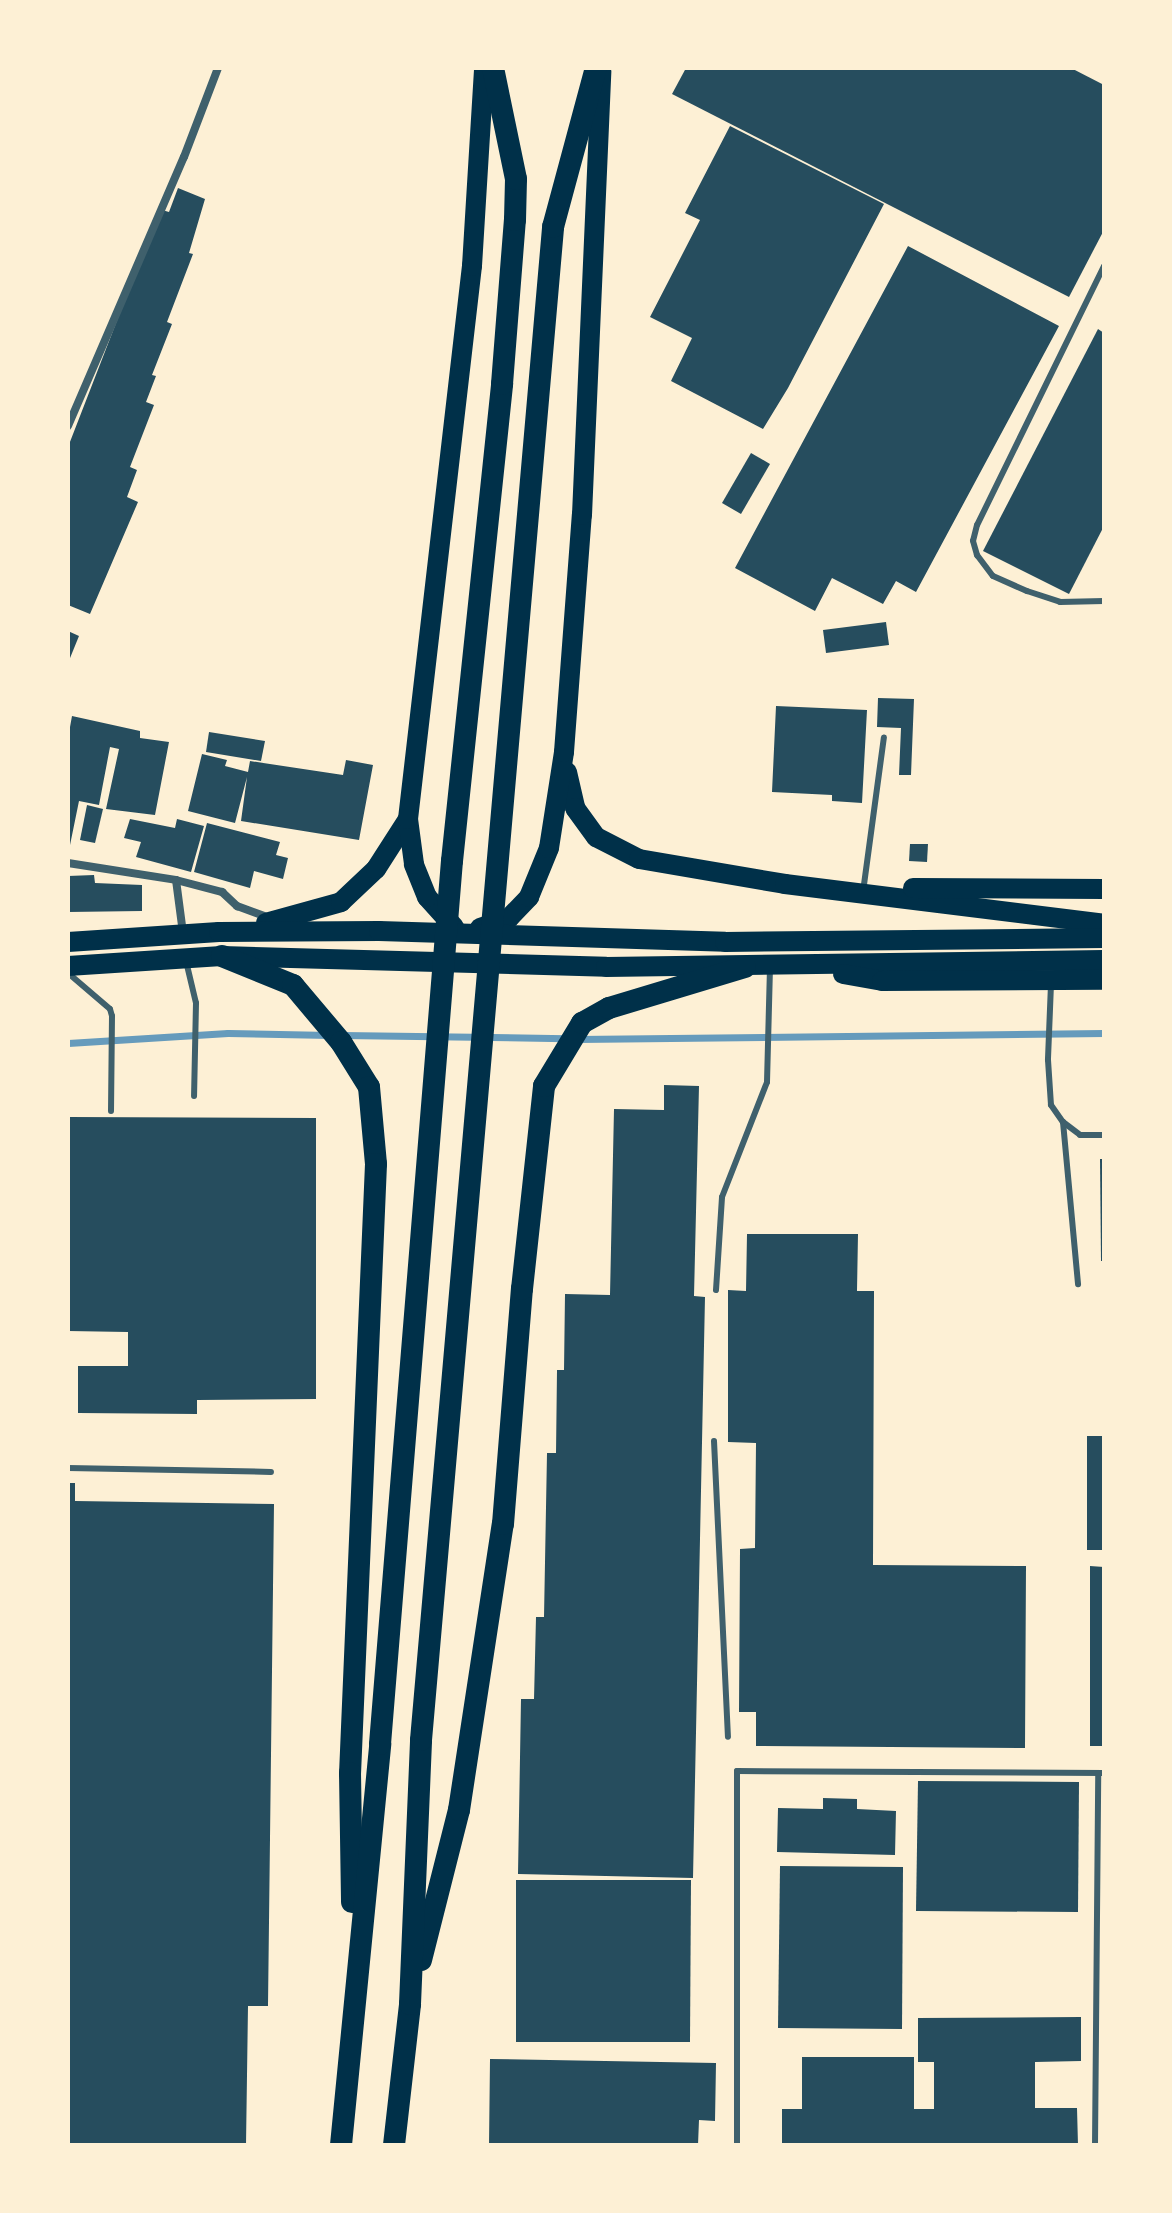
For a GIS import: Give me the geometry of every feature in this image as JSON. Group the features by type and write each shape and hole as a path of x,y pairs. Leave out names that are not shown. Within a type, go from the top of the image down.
{"highway":[{"path":"484,68 472,266 408,819 414,864 427,897 461,935 475,942 606,967"},
{"path":"341,2145 380,1744 452,861 502,384 516,179 493,68"},
{"path":"394,2145 410,2004 421,1740 553,227 598,68"},
{"path":"356,959 461,935 509,918 529,897 549,848 564,752 582,515 598,68"},
{"path":"564,752 575,808 596,837 612,848 667,866 1104,924"},
{"path":"219,932 278,921 341,902 376,869 408,819"},
{"path":"868,894 892,889 1104,889"},
{"path":"68,942 219,932 725,942 1104,938"},
{"path":"222,956 293,985 341,1042 369,1087 376,1164 350,1773 353,2003"},
{"path":"68,966 222,956 606,967 1104,960"},
{"path":"804,965 882,981 1051,988 1104,980"},
{"path":"410,2004 459,1810 503,1524 522,1289 543,1096 551,1070 582,1023 609,1008 745,967"}],"street":[{"path":"68,426 184,157 218,68"},
{"path":"68,863 176,880 222,892 237,906 278,921"},
{"path":"176,880 183,934"}],"lane":[{"path":"1104,266 977,525 973,541 977,555 993,576 1060,602 1104,601"},
{"path":"868,894 884,737"},
{"path":"185,958 196,1003 194,1096"},
{"path":"716,1290 722,1197 767,1082 770,966"},
{"path":"68,973 110,1009 113,1068 111,1111"},
{"path":"1051,988 1048,1060 1051,1105 1063,1122 1080,1135 1104,1135"},
{"path":"1063,1122 1078,1284"},
{"path":"714,1441 728,1737"},
{"path":"68,1468 271,1472"},
{"path":"737,2145 739,1770 1101,1773 1095,1923 1095,2145"},
{"path":"1095,1923 1104,1923"},
{"path":"1095,2062 1104,2062"}],"building":[{"path":"686,68 1071,68 1104,85 1104,230 1069,297 672,94"},
{"path":"730,126 884,204 788,388 763,429 671,381 692,338 650,317 700,220 685,213"},
{"path":"178,188 205,199 189,253 193,254 167,322 172,324 152,375 156,376 146,402 154,405 130,467 137,470 127,497 138,502 90,614 68,605 68,447 149,238 162,210 169,212"},
{"path":"908,246 1059,326 916,592 896,581 883,604 832,578 815,611 735,568"},
{"path":"1098,329 1104,333 1104,526 1069,594 983,551"},
{"path":"751,453 770,464 741,514 722,503"},
{"path":"886,622 889,645 826,653 823,630"},
{"path":"68,631 79,636 68,663"},
{"path":"878,698 914,699 911,775 899,775 901,728 877,727"},
{"path":"776,706 867,710 862,803 832,801 832,795 772,792"},
{"path":"72,716 140,731 140,738 169,742 155,815 106,809 119,749 110,747 99,805 79,801 69,850 68,738"},
{"path":"209,732 265,741 261,761 206,752"},
{"path":"202,754 227,760 225,766 248,772 250,761 343,775 346,760 373,765 359,840 241,821 247,777 235,823 188,811"},
{"path":"87,805 103,809 95,843 80,840"},
{"path":"130,819 175,828 177,819 204,826 191,872 136,857 141,842 124,838"},
{"path":"207,823 280,842 276,855 288,858 283,879 254,871 250,888 194,872"},
{"path":"910,844 928,844 927,862 909,861"},
{"path":"94,875 95,883 142,885 142,911 68,912 68,876"},
{"path":"664,1085 699,1086 694,1296 705,1297 693,1878 518,1874 521,1699 534,1699 536,1617 544,1617 547,1453 556,1453 557,1370 564,1370 565,1294 610,1295 614,1109 664,1110"},
{"path":"68,1117 316,1118 316,1399 197,1400 197,1414 78,1413 78,1366 128,1366 128,1332 68,1331"},
{"path":"1100,1159 1104,1159 1104,1261 1101,1261"},
{"path":"747,1234 858,1234 857,1291 874,1291 873,1565 1026,1566 1025,1748 756,1746 756,1712 739,1712 740,1549 755,1548 756,1443 728,1442 728,1290 746,1291"},
{"path":"1087,1436 1104,1436 1104,1550 1087,1550"},
{"path":"68,1483 75,1483 75,1501 274,1504 268,2006 248,2006 246,2145 68,2145"},
{"path":"1090,1566 1104,1567 1104,1746 1090,1746"},
{"path":"918,1781 1079,1782 1078,1912 916,1911"},
{"path":"823,1798 857,1799 857,1809 896,1811 895,1855 777,1852 778,1808 823,1809"},
{"path":"780,1866 903,1867 902,2029 778,2028"},
{"path":"516,1880 691,1880 690,2042 516,2042"},
{"path":"1081,2017 1081,2061 1035,2062 1035,2108 1077,2108 1078,2145 782,2145 782,2109 802,2109 802,2057 914,2057 914,2109 934,2109 934,2062 918,2062 918,2018"},
{"path":"490,2059 716,2063 715,2121 699,2120 698,2145 489,2145"}],"waterway":[{"path":"68,1043 228,1033 330,1035"},
{"path":"578,1039 1104,1033"},
{"path":"342,1035 566,1038"}]}
